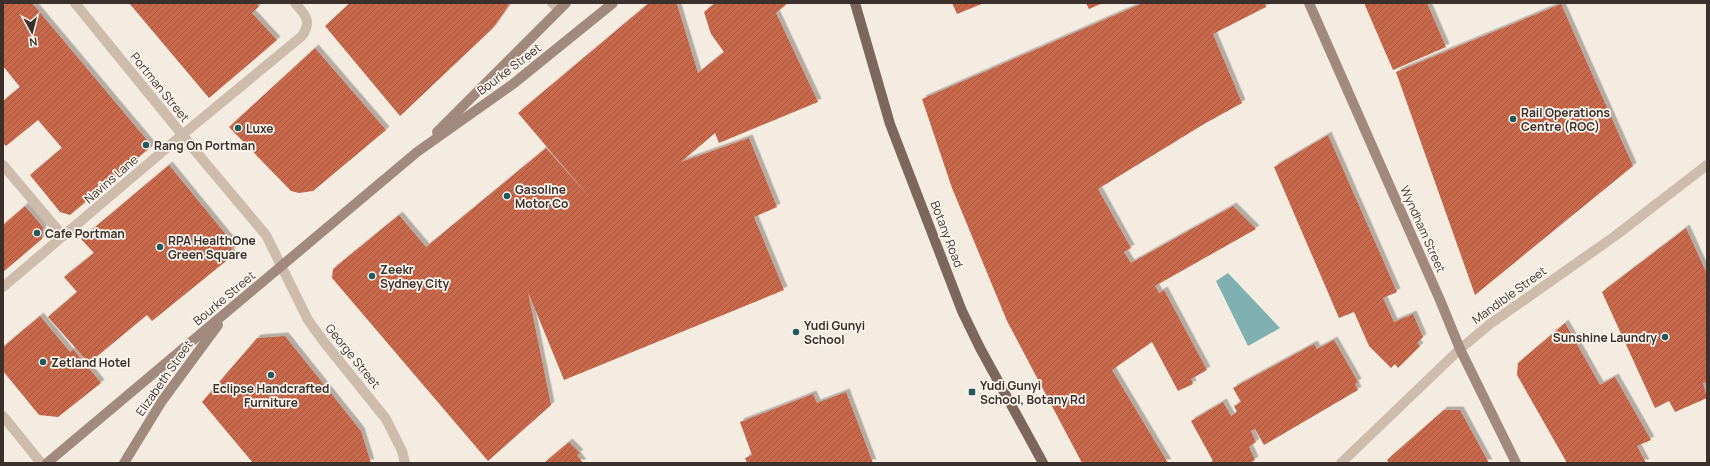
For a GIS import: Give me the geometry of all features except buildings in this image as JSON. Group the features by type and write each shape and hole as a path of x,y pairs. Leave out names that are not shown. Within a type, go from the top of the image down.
{"main road":[{"name":"Bourke Street","path":"47,463 417,152 513,84 613,3"},
{"name":"Botany Road","path":"855,3 890,124 962,311 980,348 1043,463"},
{"name":"Wyndham Street","path":"1309,3 1437,293 1460,349 1516,463"},
{"name":"Bourke Street","path":"417,152 559,5"},
{"name":"Elizabeth Street","path":"124,463 162,401 229,311"}],"street":[{"name":"Portman Street","path":"75,3 182,135 266,235 282,264"},
{"name":"Navins Lane","path":"3,287 182,135 302,36 308,27 308,20 295,3"},
{"path":"3,165 63,236"},
{"name":"Mandible Street","path":"1341,463 1460,349 1500,315 1615,236 1707,166"},
{"name":"George Street","path":"282,264 300,306 315,330 386,419 402,451 405,463"},
{"path":"3,416 42,463"}],"water":[{"path":"1228,273 1280,328 1248,346 1216,281"}],"place":[{"name":"Rail Operations Centre (ROC)","path":"1513,119"},
{"name":"Luxe","path":"238,128"},
{"name":"Rang On Portman","path":"146,145"},
{"name":"Gasoline Motor Co","path":"507,196"},
{"name":"Cafe Portman","path":"37,233"},
{"name":"RPA HealthOne Green Square","path":"160,247"},
{"name":"Zeekr Sydney City","path":"372,276"},
{"name":"Yudi Gunyi School","path":"796,332"},
{"name":"Sunshine Laundry","path":"1665,337"},
{"name":"Zetland Hotel","path":"43,362"},
{"name":"Eclipse Handcrafted Furniture","path":"271,375"},
{"name":"Yudi Gunyi School, Botany Rd","path":"972,392"}]}
